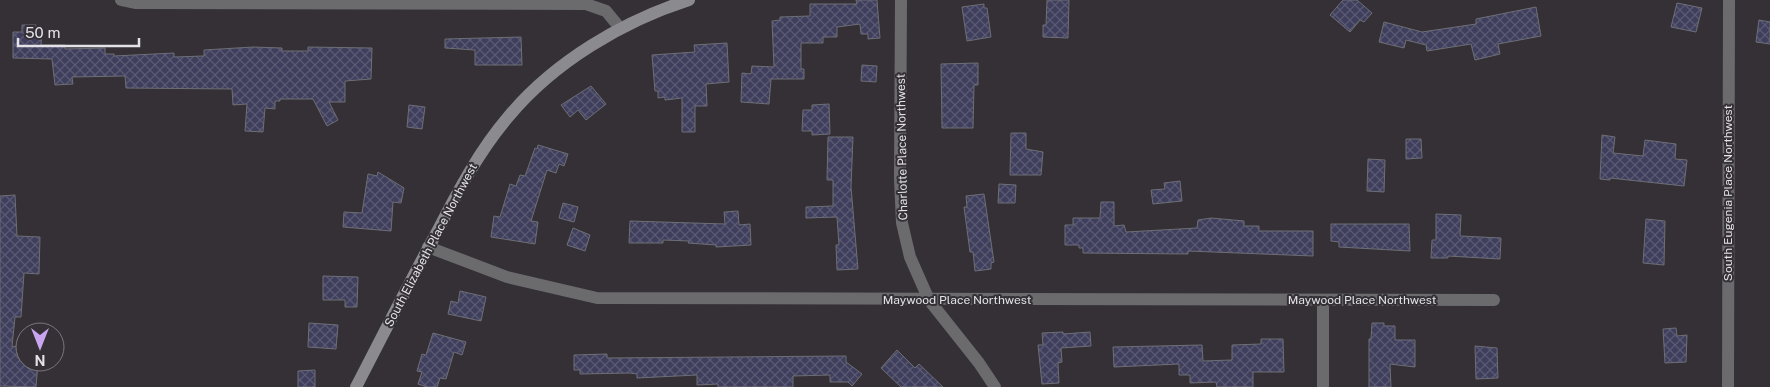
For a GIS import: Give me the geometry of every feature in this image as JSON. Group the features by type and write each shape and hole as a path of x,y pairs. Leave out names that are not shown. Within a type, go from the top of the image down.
{"street":[{"path":"120,0 135,2 586,4 606,11 620,28"},
{"name":"South Elizabeth Place Northwest","path":"356,387 471,168 509,115 561,66 620,28 660,4 689,0"},
{"name":"Charlotte Place Northwest","path":"902,0 900,180 902,223 910,257 929,300 979,363 994,387"},
{"name":"South Eugenia Place Northwest","path":"1728,387 1729,0"},
{"name":"Maywood Place Northwest","path":"428,247 507,278 597,298 1494,300"},
{"path":"1323,300 1323,387"}],"building":[{"path":"856,0 877,0 880,38 868,39 868,34 861,34 860,24 837,27 837,37 823,37 823,43 801,43 801,69 804,69 804,79 771,79 769,104 741,102 742,73 751,74 752,66 774,67 772,21 780,20 780,17 810,16 810,4 857,4"},
{"path":"1047,0 1069,0 1068,38 1043,37 1043,25 1046,25"},
{"path":"1343,0 1357,0 1372,13 1364,22 1360,20 1350,32 1330,15"},
{"path":"1677,3 1702,8 1696,32 1671,27"},
{"path":"984,4 984,8 987,8 991,37 967,41 962,7"},
{"path":"1536,7 1541,36 1498,44 1500,54 1475,60 1471,44 1427,51 1426,45 1406,40 1404,48 1379,42 1384,22 1422,32 1476,24 1476,19"},
{"path":"1759,20 1770,22 1770,44 1756,42"},
{"path":"22,25 36,25 36,29 42,29 41,45 65,45 65,49 105,48 105,54 114,54 114,56 174,53 174,57 204,56 204,50 253,47 282,48 282,51 308,51 308,47 372,48 371,79 345,81 345,102 329,102 338,120 327,126 313,99 280,99 280,101 275,101 275,109 265,108 263,132 245,131 247,104 233,105 232,89 126,88 125,76 72,77 73,84 55,85 52,59 13,58 13,32 22,32"},
{"path":"521,37 522,65 475,65 475,50 445,48 445,39"},
{"path":"727,43 729,82 706,84 707,106 695,106 695,132 682,132 682,98 665,100 665,97 658,98 658,91 655,91 652,55 695,52 694,45"},
{"path":"978,63 978,85 974,85 973,128 942,128 941,64"},
{"path":"862,65 877,66 876,82 861,81"},
{"path":"591,86 606,104 586,120 578,110 570,117 561,105"},
{"path":"829,104 830,134 812,135 812,131 802,131 803,110 812,110 812,105"},
{"path":"409,105 425,107 422,129 407,127"},
{"path":"1011,133 1026,133 1026,149 1043,152 1041,175 1010,175"},
{"path":"1602,135 1615,137 1613,153 1643,156 1645,140 1676,144 1675,159 1687,160 1684,186 1610,178 1610,180 1600,179"},
{"path":"828,137 853,137 851,187 858,269 837,270 836,245 839,245 837,217 806,218 806,207 833,206 833,180 827,180"},
{"path":"1406,139 1421,139 1422,158 1406,159"},
{"path":"538,145 568,154 564,166 559,164 556,173 547,170 531,221 538,222 535,244 491,237 494,216 500,217 510,184 516,186 520,175 525,176 535,148 537,149"},
{"path":"1368,159 1385,160 1384,192 1367,191"},
{"path":"378,172 404,188 401,203 393,202 391,231 343,227 344,212 362,213 368,174 377,176"},
{"path":"1180,181 1182,201 1153,204 1151,190 1165,189 1164,183"},
{"path":"999,184 1016,185 1015,203 998,203"},
{"path":"984,194 994,262 991,263 991,269 975,271 973,252 970,252 964,207 967,207 966,196"},
{"path":"15,195 17,236 40,237 39,274 24,273 21,317 15,317 12,347 15,346 15,372 37,372 36,387 0,386 0,196"},
{"path":"1101,202 1114,202 1114,226 1124,225 1126,232 1197,228 1198,220 1211,218 1244,221 1244,226 1259,226 1259,231 1313,231 1313,256 1188,251 1188,254 1083,253 1083,248 1079,248 1079,245 1065,245 1065,225 1073,225 1073,218 1100,218"},
{"path":"563,203 578,207 574,222 559,218"},
{"path":"738,211 739,225 750,224 751,245 716,247 716,245 688,243 689,241 663,240 663,243 629,243 630,221 725,224 724,212"},
{"path":"1436,214 1461,215 1460,236 1501,238 1500,259 1448,256 1448,258 1431,258 1432,240 1436,240"},
{"path":"1646,219 1665,221 1664,265 1643,263"},
{"path":"1331,224 1409,224 1410,251 1339,247 1339,242 1331,241"},
{"path":"573,228 590,235 585,251 567,245"},
{"path":"323,276 358,277 357,307 345,307 345,300 323,300"},
{"path":"460,291 486,297 481,321 448,314 451,301 458,303"},
{"path":"309,323 338,325 336,349 308,347"},
{"path":"1372,323 1384,323 1384,326 1395,326 1395,340 1415,340 1415,367 1390,364 1391,387 1369,387 1369,339 1371,339"},
{"path":"1676,328 1677,336 1687,335 1686,362 1665,363 1663,329"},
{"path":"1063,332 1063,334 1090,332 1091,346 1061,348 1062,362 1058,363 1059,383 1042,384 1038,345 1043,345 1042,333"},
{"path":"433,333 466,342 462,355 454,352 446,379 440,378 437,387 427,387 418,384 422,372 417,371 422,354 426,355"},
{"path":"1261,339 1283,339 1284,372 1253,372 1253,387 1217,387 1216,382 1190,383 1190,375 1179,375 1179,364 1114,367 1113,347 1202,345 1203,361 1232,360 1232,345 1261,344"},
{"path":"1475,346 1497,348 1498,378 1476,379"},
{"path":"897,350 915,368 919,364 943,387 901,387 881,368"},
{"path":"607,354 607,358 846,356 846,362 862,374 852,386 848,382 830,382 830,375 793,376 793,387 718,387 718,384 697,385 697,375 637,378 637,374 630,373 580,374 580,370 574,370 574,355"},
{"path":"315,370 315,387 298,387 298,371"}]}
